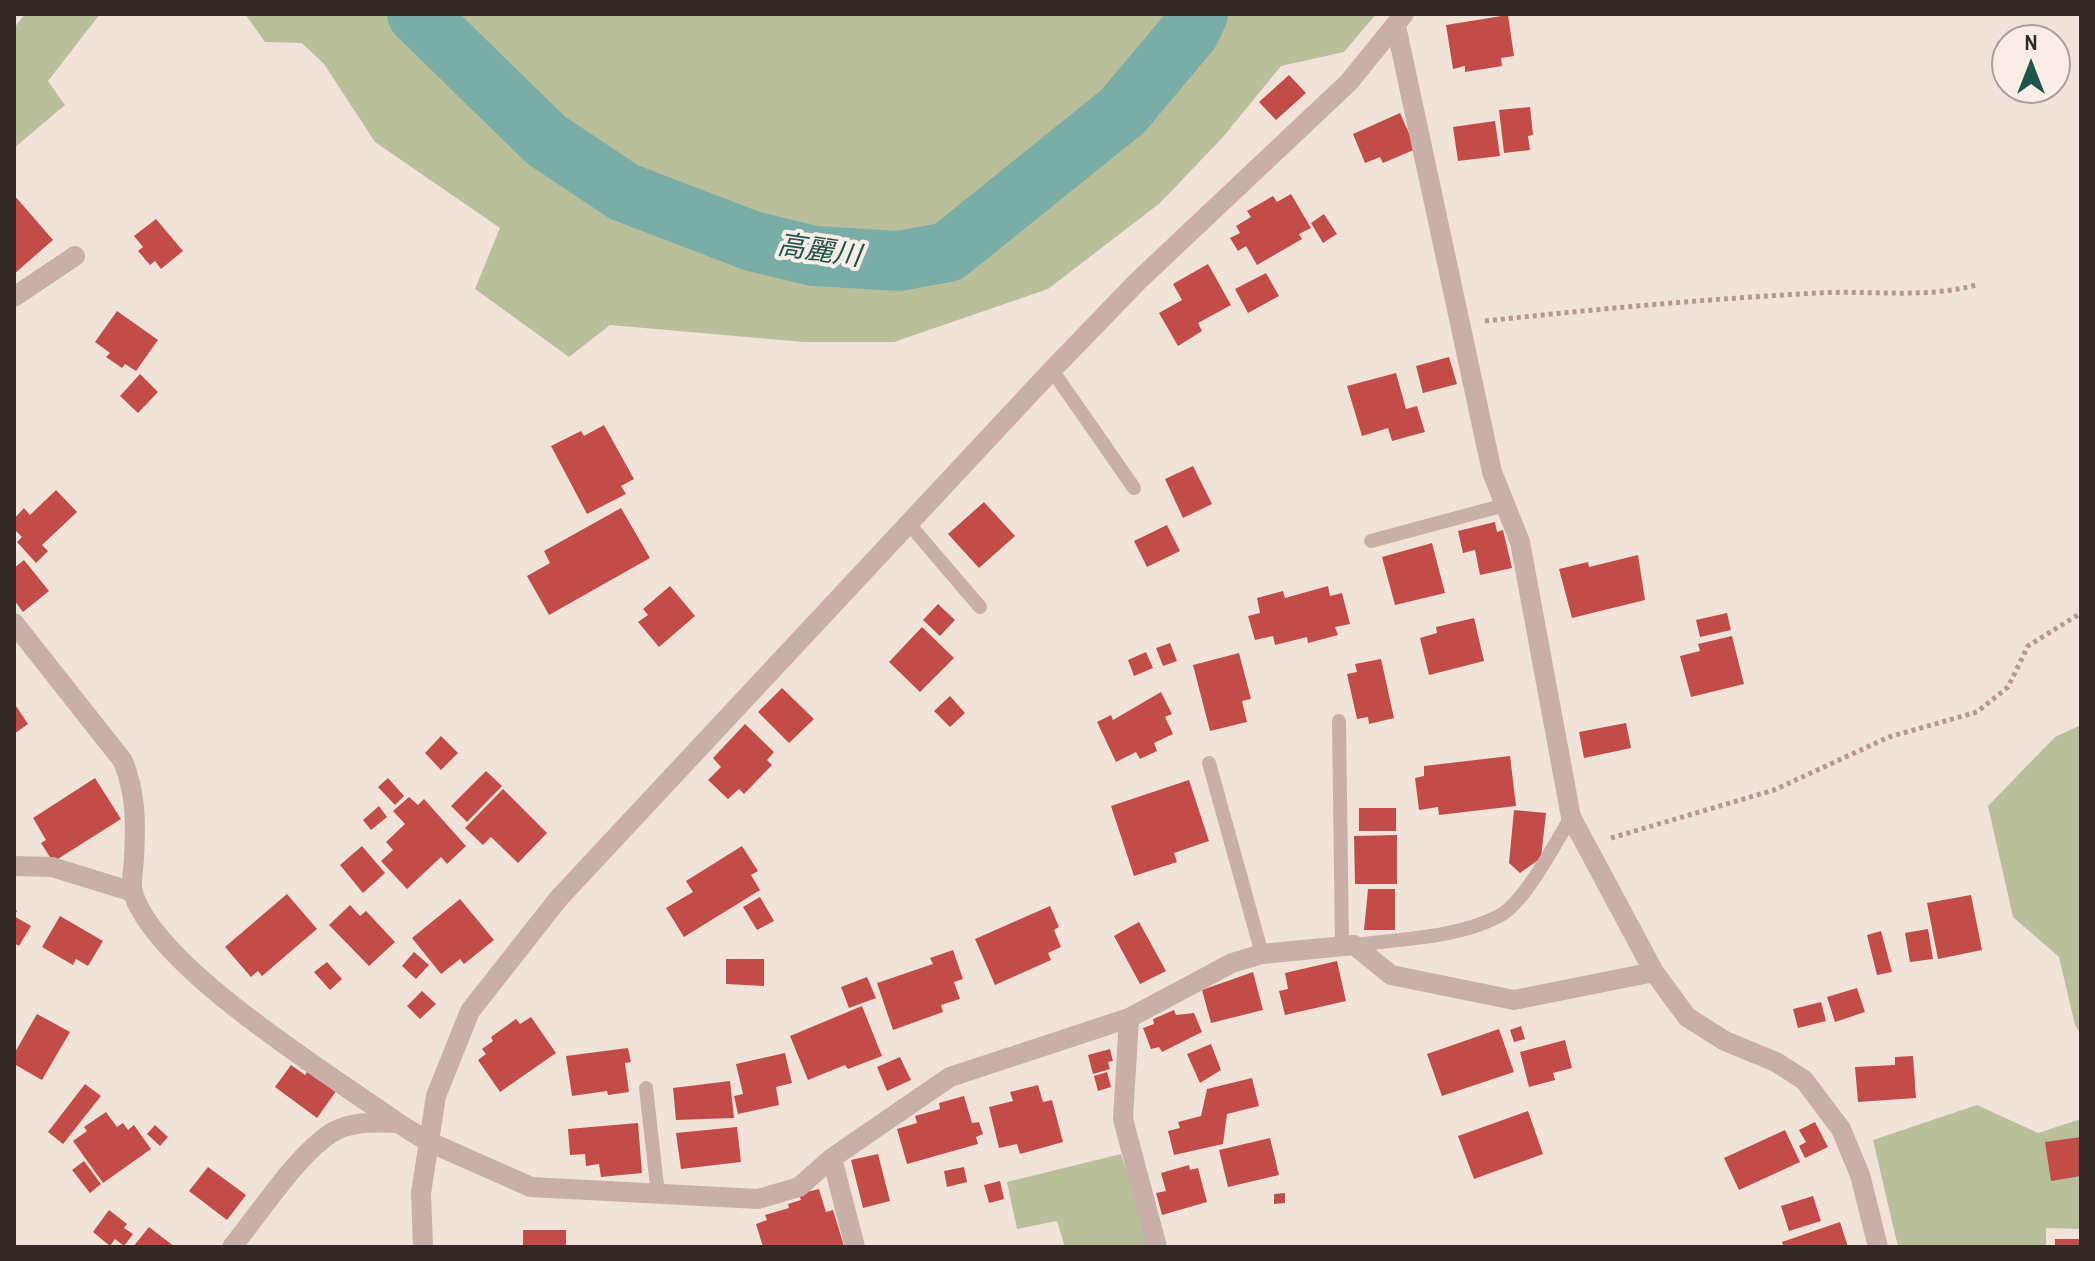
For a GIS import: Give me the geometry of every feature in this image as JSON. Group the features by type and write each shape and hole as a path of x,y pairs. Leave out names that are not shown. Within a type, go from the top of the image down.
{"street":[{"path":"1400,20 1492,472 1520,542 1571,817 1654,972 1687,1017 1725,1041 1776,1062 1804,1080 1817,1095 1841,1129 1860,1175 1878,1247"},
{"path":"423,1247 421,1193 436,1096 470,1011 559,898 1052,370 1138,281 1349,82 1400,20"},
{"path":"14,297 75,256"},
{"path":"14,623 123,761 132,785 136,812 133,892 160,938 204,983 398,1123 427,1141 531,1187 758,1199 799,1187 832,1158 950,1077 1129,1018 1232,963 1262,954 1348,946 1391,975 1514,1000 1654,972"},
{"path":"14,866 52,867 133,892"},
{"path":"1129,1018 1123,1119 1157,1247"},
{"path":"232,1247 308,1154 332,1132 364,1122 398,1123"},
{"path":"832,1158 855,1247"}],"lane":[{"path":"1052,370 1134,488"},
{"path":"1371,541 1505,505"},
{"path":"909,524 980,607"},
{"path":"1339,721 1348,946 1451,932 1502,916 1535,878 1571,817"},
{"path":"1209,763 1262,954"},
{"path":"646,1088 658,1195"}],"path":[{"path":"1460,324 1667,302 1842,291 1952,291 1976,285"},
{"path":"1586,845 1774,790 1889,737 1977,712 2008,687 2028,646 2081,613"}],"green space":[{"path":"25,14 100,14 48,81 65,105 14,148 14,28"},
{"path":"245,14 1376,14 1344,52 1281,66 1223,137 1160,203 1048,289 894,342 804,342 610,325 569,357 475,289 500,228 375,142 324,64 302,43 265,42"},
{"path":"2081,725 2081,1035 2075,1025 2059,957 2013,917 1988,806 2055,737"},
{"path":"1977,1105 2038,1133 2081,1119 2081,1229 2046,1228 2046,1247 1898,1247 1873,1140"},
{"path":"1121,1154 1146,1230 1146,1247 1065,1247 1057,1221 1017,1229 1007,1182"}],"building":[{"path":"1508,15 1514,56 1501,58 1502,66 1465,72 1465,66 1453,69 1446,25"},
{"path":"1289,75 1306,93 1276,120 1259,102"},
{"path":"1530,107 1533,135 1528,136 1530,150 1504,153 1499,110"},
{"path":"1400,113 1416,149 1383,163 1380,157 1365,163 1353,134"},
{"path":"1495,121 1500,156 1458,161 1453,127"},
{"path":"1291,194 1311,228 1299,234 1302,239 1257,265 1246,246 1238,251 1230,238 1240,233 1236,226 1251,217 1247,211 1273,196 1277,202"},
{"path":"14,195 53,240 14,274"},
{"path":"1324,214 1337,234 1323,243 1311,223"},
{"path":"156,219 183,251 161,269 155,261 150,265 138,251 143,247 134,236"},
{"path":"1208,264 1231,305 1198,323 1202,331 1178,346 1159,313 1182,300 1173,284"},
{"path":"1266,273 1279,296 1248,313 1235,289"},
{"path":"117,311 158,340 136,371 125,364 122,368 106,357 110,353 95,342"},
{"path":"1449,357 1457,384 1423,393 1416,366"},
{"path":"1396,373 1406,409 1417,406 1425,432 1392,441 1388,428 1362,436 1347,386"},
{"path":"140,374 158,392 138,413 120,396"},
{"path":"604,425 634,479 621,486 626,494 587,514 551,446 581,431 584,436"},
{"path":"1193,466 1212,504 1183,518 1165,479"},
{"path":"56,490 77,512 42,545 48,551 36,563 17,542 22,537 14,529 14,519 24,508 30,515"},
{"path":"984,502 1015,536 979,568 948,534"},
{"path":"621,508 650,558 549,615 527,576 550,563 544,551"},
{"path":"1495,522 1497,532 1503,530 1512,568 1480,575 1475,550 1463,553 1458,531"},
{"path":"1167,525 1180,551 1147,567 1134,541"},
{"path":"1432,543 1445,593 1395,605 1382,557"},
{"path":"1638,555 1645,600 1572,618 1559,569 1588,562 1589,567"},
{"path":"24,560 49,591 23,612 14,600 14,568"},
{"path":"670,586 695,616 659,647 638,622 648,615 643,609"},
{"path":"1328,586 1330,596 1342,593 1350,624 1335,627 1338,635 1308,643 1307,637 1275,645 1273,636 1255,640 1248,616 1260,613 1257,598 1283,591 1285,598"},
{"path":"938,604 955,620 940,636 923,620"},
{"path":"1727,613 1731,630 1700,637 1696,620"},
{"path":"1474,618 1484,661 1429,675 1420,638 1437,633 1436,627"},
{"path":"922,627 954,658 920,692 889,662"},
{"path":"1732,636 1744,684 1691,697 1680,656 1700,651 1698,644"},
{"path":"1170,643 1177,661 1163,666 1156,648"},
{"path":"1146,652 1153,668 1134,676 1128,660"},
{"path":"1239,653 1251,699 1242,701 1247,722 1210,731 1193,665"},
{"path":"1381,659 1394,718 1369,724 1368,717 1357,719 1347,674 1357,672 1355,664"},
{"path":"782,688 814,719 789,743 758,712"},
{"path":"1161,692 1172,714 1165,717 1173,734 1154,743 1157,751 1140,759 1136,752 1116,762 1097,722 1111,715 1113,720"},
{"path":"950,696 965,713 950,727 934,711"},
{"path":"14,703 28,724 14,734"},
{"path":"1626,723 1631,748 1584,758 1579,732"},
{"path":"745,724 774,752 767,760 772,765 744,794 739,789 728,799 708,780 721,767 713,758"},
{"path":"441,736 458,753 441,770 425,753"},
{"path":"1510,756 1516,806 1439,815 1438,807 1419,810 1415,778 1424,776 1424,766"},
{"path":"486,771 502,786 467,822 451,806"},
{"path":"95,778 121,819 53,862 41,843 46,840 33,818"},
{"path":"388,778 404,796 395,805 378,787"},
{"path":"1189,780 1209,841 1174,853 1177,862 1134,876 1111,806"},
{"path":"503,789 547,833 518,863 491,837 483,845 465,828"},
{"path":"409,797 418,805 424,799 466,846 447,864 441,857 407,889 381,861 393,850 386,842 405,824 393,811"},
{"path":"379,806 387,817 371,830 363,820"},
{"path":"1359,808 1396,808 1396,831 1359,831"},
{"path":"1514,810 1546,813 1541,858 1520,873 1509,863"},
{"path":"1397,835 1397,884 1355,884 1354,836"},
{"path":"362,846 385,873 363,893 340,865"},
{"path":"742,846 758,871 751,875 760,890 684,937 666,908 693,892 686,881"},
{"path":"1368,889 1395,889 1395,930 1364,930"},
{"path":"287,894 317,929 262,976 258,971 251,977 225,947"},
{"path":"1971,895 1982,950 1938,959 1927,903"},
{"path":"760,897 774,921 757,930 743,907"},
{"path":"460,899 494,940 464,964 460,959 441,974 412,938"},
{"path":"350,905 360,916 366,911 395,942 369,966 329,925"},
{"path":"1050,906 1059,927 1054,930 1061,947 1048,953 1051,960 995,985 975,939"},
{"path":"14,916 31,926 19,946 14,943"},
{"path":"60,916 103,941 88,966 76,959 73,965 42,947"},
{"path":"1139,922 1166,971 1140,984 1114,936"},
{"path":"1928,929 1933,959 1910,962 1905,933"},
{"path":"1881,931 1892,972 1877,975 1867,935"},
{"path":"953,950 963,979 954,982 960,999 941,1005 943,1012 893,1030 877,983 933,964 930,958"},
{"path":"414,952 429,965 416,979 402,966"},
{"path":"726,959 764,959 764,986 726,984"},
{"path":"1337,961 1346,1001 1285,1015 1279,991 1288,989 1285,973"},
{"path":"327,962 342,979 330,990 314,972"},
{"path":"1253,972 1263,1010 1211,1023 1202,990"},
{"path":"867,977 876,998 849,1008 841,987"},
{"path":"1857,988 1865,1012 1835,1022 1827,997"},
{"path":"422,991 436,1004 420,1019 407,1006"},
{"path":"1821,1002 1826,1021 1798,1028 1793,1009"},
{"path":"862,1006 882,1056 848,1069 845,1065 808,1080 790,1036"},
{"path":"1174,1010 1176,1015 1194,1013 1202,1032 1162,1052 1159,1047 1151,1049 1143,1028 1154,1024 1153,1019"},
{"path":"37,1014 70,1032 42,1080 14,1064 14,1054"},
{"path":"531,1017 556,1053 500,1092 478,1060 486,1054 482,1049 493,1041 491,1037 516,1019 520,1024"},
{"path":"1521,1026 1525,1039 1514,1042 1510,1030"},
{"path":"1499,1029 1514,1072 1442,1096 1427,1054"},
{"path":"1565,1040 1572,1068 1553,1073 1555,1080 1529,1087 1520,1052"},
{"path":"1211,1044 1221,1070 1200,1083 1187,1054"},
{"path":"628,1048 631,1062 625,1063 629,1092 608,1095 607,1091 572,1096 566,1056"},
{"path":"1110,1049 1113,1061 1108,1062 1110,1069 1093,1074 1088,1055"},
{"path":"785,1053 792,1083 776,1087 779,1105 738,1114 734,1096 743,1094 736,1064"},
{"path":"1913,1056 1916,1098 1858,1102 1855,1067 1895,1065 1895,1057"},
{"path":"900,1057 911,1080 887,1091 877,1067"},
{"path":"291,1065 305,1075 309,1069 337,1090 317,1118 275,1087"},
{"path":"1107,1072 1111,1087 1098,1091 1094,1076"},
{"path":"1252,1078 1259,1106 1227,1114 1223,1144 1174,1155 1168,1131 1180,1128 1178,1122 1201,1116 1207,1089"},
{"path":"730,1081 734,1118 676,1120 673,1088"},
{"path":"85,1084 101,1096 63,1144 48,1132"},
{"path":"1038,1085 1043,1102 1052,1100 1063,1142 1020,1154 1017,1144 999,1148 989,1107 1013,1101 1010,1092"},
{"path":"964,1096 972,1123 979,1122 983,1134 976,1137 978,1144 907,1164 897,1129 917,1123 915,1116 940,1109 939,1103"},
{"path":"1528,1111 1543,1154 1474,1179 1458,1136"},
{"path":"106,1112 117,1127 123,1123 128,1130 134,1125 151,1149 103,1183 73,1141 87,1131 84,1127"},
{"path":"1815,1122 1828,1147 1805,1158 1799,1146 1806,1142 1799,1130"},
{"path":"638,1123 642,1173 601,1177 599,1164 586,1166 585,1154 570,1155 568,1129"},
{"path":"155,1125 168,1137 160,1146 147,1134"},
{"path":"737,1127 741,1162 681,1169 676,1133"},
{"path":"1785,1130 1800,1162 1739,1190 1724,1158"},
{"path":"2081,1137 2081,1176 2051,1181 2045,1142"},
{"path":"1270,1138 1279,1175 1228,1187 1219,1150"},
{"path":"878,1154 890,1201 863,1208 851,1160"},
{"path":"84,1161 101,1184 90,1193 72,1170"},
{"path":"1189,1165 1190,1170 1198,1168 1207,1202 1162,1215 1156,1193 1166,1191 1161,1173"},
{"path":"208,1167 246,1195 227,1220 189,1191"},
{"path":"964,1167 967,1182 947,1187 944,1171"},
{"path":"1000,1181 1004,1199 989,1203 984,1185"},
{"path":"819,1189 826,1212 833,1210 844,1246 763,1247 756,1224 767,1220 765,1215 789,1208 788,1204 801,1200 799,1194"},
{"path":"1285,1193 1285,1203 1274,1204 1274,1194"},
{"path":"1813,1196 1821,1221 1789,1231 1781,1206"},
{"path":"109,1210 127,1224 124,1228 133,1234 124,1246 115,1239 110,1246 93,1232"},
{"path":"1840,1222 1848,1247 1784,1247 1782,1242"},
{"path":"149,1227 175,1247 133,1247"},
{"path":"523,1230 566,1230 566,1247 523,1247"},
{"path":"2055,1239 2081,1239 2081,1247 2055,1247"}],"waterway":[{"name":"高麗川","path":"417,14 546,140 624,192 752,241 814,256 899,261 948,252 1123,111 1190,31 1198,14"}]}
